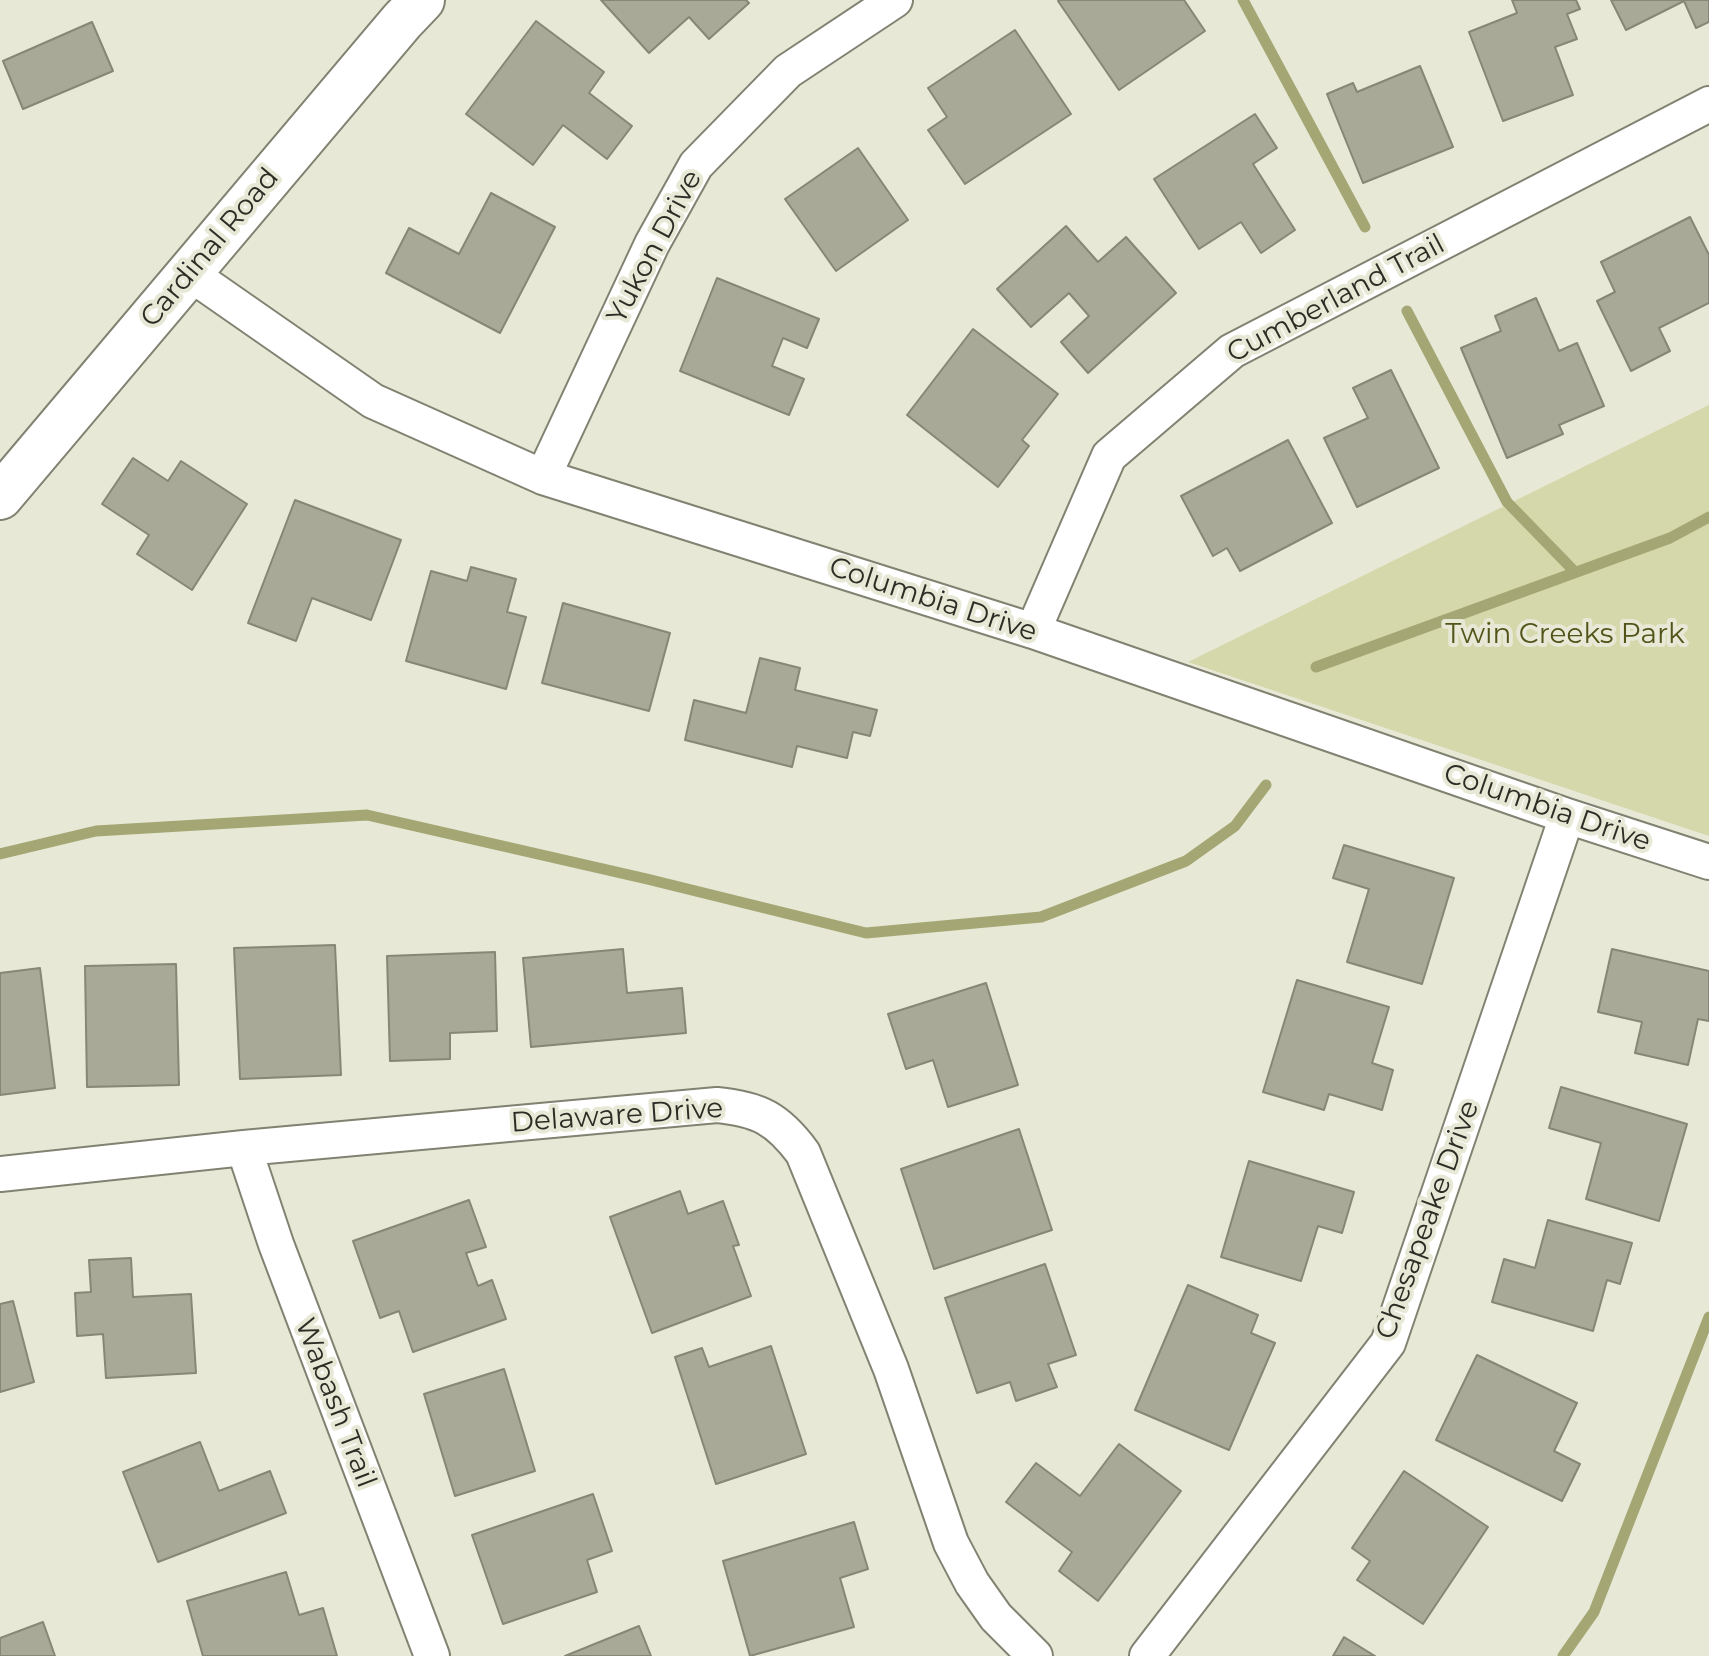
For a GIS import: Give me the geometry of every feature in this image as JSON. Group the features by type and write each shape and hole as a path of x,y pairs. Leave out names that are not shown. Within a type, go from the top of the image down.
{"street":[{"name":"Cardinal Road","path":"0,497 422,0"},
{"name":"Yukon Drive","path":"543,477 652,244 696,165 788,71 895,0"},
{"name":"Cumberland Trail","path":"1033,631 1109,456 1232,351 1709,104"},
{"name":"Columbia Drive","path":"189,273 373,401 543,477 1033,631 1709,862"},
{"name":"Chesapeake Drive","path":"1147,1656 1388,1343 1567,816"},
{"name":"Delaware Drive","path":"0,1174 244,1148 717,1105 743,1108 772,1119 803,1153 891,1369 951,1543 972,1583 996,1617 1035,1656"},
{"name":"Wabash Trail","path":"244,1148 276,1244 432,1656"}],"green space":[{"name":"Twin Creeks Park","path":"1709,405 1709,836 1188,662"}],"building":[{"path":"601,0 746,0 749,3 709,39 689,17 649,53"},
{"path":"1060,0 1184,0 1205,31 1119,90"},
{"path":"1512,0 1576,0 1580,9 1567,14 1577,39 1555,47 1573,95 1503,121 1469,32 1517,13"},
{"path":"1611,0 1709,0 1709,22 1696,28 1684,1 1626,30"},
{"path":"536,21 604,72 589,93 632,126 607,159 563,125 533,165 466,114"},
{"path":"92,22 113,71 23,109 3,61"},
{"path":"1015,30 1071,114 965,184 928,130 947,117 928,88"},
{"path":"1420,66 1453,147 1363,183 1327,94 1353,83 1357,92"},
{"path":"1255,114 1277,148 1253,164 1295,230 1261,253 1241,222 1199,249 1154,179"},
{"path":"858,148 908,220 836,271 785,199"},
{"path":"491,193 555,227 500,333 386,273 409,228 459,254"},
{"path":"1690,217 1709,255 1709,303 1659,328 1670,351 1631,371 1597,301 1615,292 1601,262"},
{"path":"1066,226 1098,262 1126,237 1176,293 1088,373 1061,342 1089,316 1069,293 1031,327 997,289"},
{"path":"717,278 819,319 807,348 783,338 772,366 804,379 789,415 680,371"},
{"path":"1536,298 1559,351 1577,343 1604,406 1559,425 1563,434 1507,458 1461,348 1501,331 1495,316"},
{"path":"973,329 1058,394 1022,440 1029,446 998,487 907,415"},
{"path":"1391,370 1439,468 1357,507 1324,438 1368,418 1353,388"},
{"path":"1288,440 1332,523 1240,571 1227,548 1213,556 1181,496"},
{"path":"133,458 168,481 181,461 247,504 192,590 137,554 149,535 102,504"},
{"path":"295,500 401,540 371,620 312,598 296,641 248,623"},
{"path":"471,567 516,579 507,612 526,617 506,689 406,661 431,571 467,581"},
{"path":"563,603 670,633 649,711 542,683"},
{"path":"760,658 800,668 795,690 877,710 870,736 853,732 847,758 797,746 792,767 685,740 694,700 746,713"},
{"path":"1344,845 1454,878 1422,984 1347,962 1369,889 1333,878"},
{"path":"335,945 341,1075 240,1079 234,948"},
{"path":"623,949 627,993 682,988 686,1033 531,1047 523,958"},
{"path":"1612,949 1709,971 1709,1021 1698,1019 1688,1065 1635,1053 1642,1022 1598,1012"},
{"path":"495,952 497,1031 450,1033 450,1059 390,1061 387,956"},
{"path":"176,964 179,1085 87,1087 85,966"},
{"path":"40,968 55,1088 0,1095 0,973"},
{"path":"1297,980 1389,1007 1372,1063 1393,1070 1382,1110 1329,1094 1324,1110 1263,1092"},
{"path":"986,983 1018,1085 948,1107 933,1060 906,1069 888,1014"},
{"path":"1561,1087 1687,1124 1659,1221 1586,1199 1601,1143 1549,1128"},
{"path":"1019,1129 1052,1230 934,1269 901,1169"},
{"path":"1249,1161 1354,1192 1342,1233 1318,1226 1301,1281 1221,1257"},
{"path":"680,1191 688,1214 723,1201 739,1245 733,1246 751,1296 652,1333 610,1217"},
{"path":"469,1200 486,1247 466,1253 478,1286 492,1280 506,1319 413,1352 399,1311 380,1318 353,1241"},
{"path":"1548,1220 1632,1243 1620,1284 1607,1280 1593,1331 1492,1302 1504,1259 1535,1268"},
{"path":"131,1258 133,1297 191,1294 196,1373 106,1378 103,1334 77,1336 75,1293 91,1292 89,1260"},
{"path":"1045,1264 1076,1355 1048,1364 1057,1387 1016,1401 1010,1382 977,1393 945,1298"},
{"path":"1188,1285 1258,1315 1251,1333 1275,1343 1229,1450 1135,1410"},
{"path":"13,1301 34,1382 0,1392 0,1304"},
{"path":"771,1346 806,1454 716,1484 675,1357 702,1348 709,1367"},
{"path":"1477,1355 1577,1403 1554,1451 1580,1464 1562,1501 1436,1440"},
{"path":"504,1369 535,1471 455,1496 424,1394"},
{"path":"200,1442 219,1491 270,1471 286,1513 158,1562 123,1472"},
{"path":"1119,1444 1181,1491 1098,1601 1059,1571 1072,1552 1006,1502 1036,1463 1080,1496"},
{"path":"1404,1471 1488,1527 1423,1624 1357,1580 1370,1561 1352,1548"},
{"path":"593,1494 612,1551 587,1560 597,1592 503,1624 472,1535"},
{"path":"854,1522 868,1569 840,1578 854,1627 750,1656 723,1561"},
{"path":"286,1572 299,1615 323,1608 337,1656 203,1656 187,1601"},
{"path":"43,1622 55,1656 0,1656 0,1638"},
{"path":"639,1626 651,1656 565,1656"},
{"path":"1344,1637 1375,1656 1333,1656"}],"waterway":[{"path":"1243,0 1365,227"},
{"path":"1407,311 1507,502 1575,572"},
{"path":"1316,667 1670,538 1709,517"},
{"path":"0,854 96,831 367,815 866,933 1041,917 1186,861 1235,826 1266,785"},
{"path":"1563,1656 1594,1612 1709,1317"}]}
